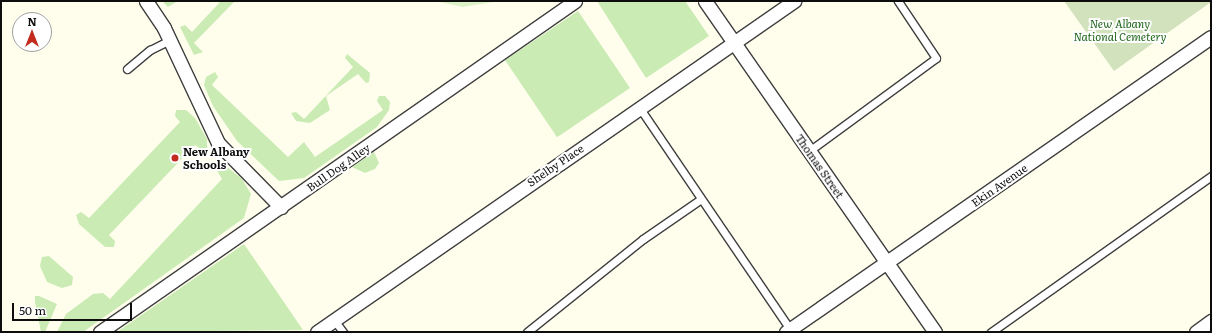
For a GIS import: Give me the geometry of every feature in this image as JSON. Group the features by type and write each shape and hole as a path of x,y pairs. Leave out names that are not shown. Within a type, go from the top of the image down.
{"street":[{"path":"146,1 170,40 218,143 281,207"},
{"name":"Bull Dog Alley","path":"100,332 575,1"},
{"name":"Thomas Street","path":"705,1 935,332"},
{"name":"Shelby Place","path":"317,332 638,107 794,1"},
{"name":"Ekin Avenue","path":"788,331 1211,38"},
{"path":"1196,332 1211,321"}],"lane":[{"path":"809,151 936,58 898,1"},
{"path":"128,69 150,50 170,40"},
{"path":"638,107 788,331"},
{"path":"991,332 1211,176"},
{"path":"527,332 642,239 701,200"},
{"path":"334,320 343,332"}],"green space":[{"path":"162,1 176,1 176,2 168,7"},
{"path":"221,1 235,1 194,43 203,52 194,55 180,27 185,25 192,32"},
{"path":"435,1 499,1 463,7"},
{"path":"597,1 685,1 709,36 646,78"},
{"name":"New Albany National Cemetery","path":"1064,1 1211,1 1211,2 1114,71"},
{"path":"578,11 630,88 557,137 505,60"},
{"path":"347,54 370,73 369,82 366,83 358,74 326,96 330,110 310,123 296,121 291,113 296,112 304,119 353,67 345,58"},
{"path":"215,72 218,77 212,85 288,157 304,142 315,157 383,110 377,101 379,96 385,96 390,102 389,110 377,127 304,178 279,181 237,141 213,106 204,85 206,77"},
{"path":"176,110 186,110 195,118 207,139 207,149 202,150 195,145 109,235 115,241 114,247 105,247 79,224 76,215 81,212 89,218 180,122 175,116"},
{"path":"374,152 379,163 375,169 365,173 352,167"},
{"path":"226,166 242,179 251,194 244,218 83,332 57,332 66,314 93,294 103,293 110,299 222,179 216,169"},
{"path":"244,244 303,330 117,332"},
{"path":"49,256 73,277 72,285 62,288 47,282 40,266 42,257"},
{"path":"35,296 39,296 57,304 45,332 41,332 35,302"}],"place":[{"name":"New Albany Schools","path":"175,158"}]}
